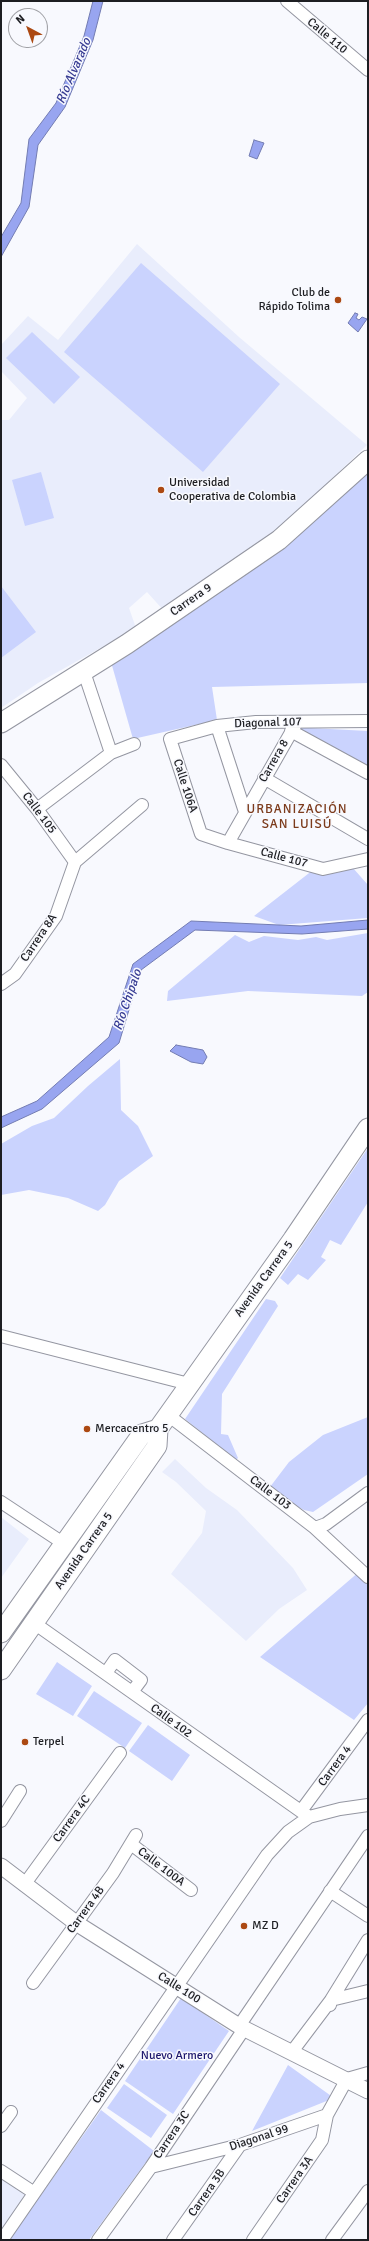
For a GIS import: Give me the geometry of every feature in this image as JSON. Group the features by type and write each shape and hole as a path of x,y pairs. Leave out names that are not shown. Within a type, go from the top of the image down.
{"main road":[{"name":"Carrera 9","path":"1,723 84,672 279,540 368,460"},
{"name":"Avenida Carrera 5","path":"1,1670 157,1446 163,1422 293,1239 368,1128"},
{"name":"Avenida Carrera 5","path":"1,1633 63,1543 142,1434 163,1422"}],"street":[{"name":"Calle 110","path":"287,1 368,70"},
{"path":"84,672 111,753"},
{"name":"Diagonal 107","path":"170,739 217,726 256,722 294,726 368,721"},
{"path":"217,726 245,812"},
{"path":"294,726 368,773"},
{"name":"Carrera 8","path":"228,843 294,726"},
{"name":"Calle 106A","path":"170,739 201,834"},
{"path":"37,809 111,753 134,744"},
{"name":"Calle 105","path":"1,765 37,809 75,862"},
{"path":"264,778 368,839"},
{"path":"75,862 142,805"},
{"name":"Calle 107","path":"201,834 228,843 323,869 368,859"},
{"name":"Carrera 8A","path":"1,984 15,974 56,916 75,862"},
{"path":"1,1336 189,1384"},
{"name":"Calle 103","path":"163,1422 321,1526 368,1576"},
{"path":"321,1526 368,1493"},
{"path":"1,1502 63,1543"},
{"name":"Calle 102","path":"34,1622 305,1814"},
{"path":"106,1673 115,1660 141,1680 132,1692"},
{"name":"Carrera 4","path":"2,2240 33,2192 266,1855 305,1814 368,1720"},
{"name":"Carrera 4C","path":"24,1885 120,1753"},
{"path":"1,1821 20,1791"},
{"path":"305,1814 368,1805"},
{"name":"Carrera 3C","path":"100,2239 151,2167 330,1891 368,1836"},
{"name":"Calle 100A","path":"134,1840 192,1890"},
{"name":"Carrera 4B","path":"33,1983 134,1840"},
{"name":"Calle 100","path":"1,1866 24,1885 76,1923 241,2027 368,2090"},
{"path":"330,1891 368,1916"},
{"path":"294,2054 331,2000 368,1940"},
{"path":"331,2000 368,1991"},
{"path":"327,2115 347,2079 368,2073"},
{"path":"1,2126 11,2112"},
{"name":"Diagonal 99","path":"151,2167 240,2145 327,2115"},
{"name":"Carrera 3A","path":"253,2240 322,2140 327,2115"},
{"name":"Carrera 3B","path":"173,2240 240,2145"},
{"path":"1,2171 33,2192"},
{"path":"332,2240 368,2191"}],"shaded area":[{"name":"Universidad Cooperativa de Colombia","path":"137,244 239,337 367,445 274,534 165,612 147,592 129,608 136,628 38,683 1,708 1,420 9,420 27,398 1,371 1,345 28,316 58,340"},
{"path":"175,1459 206,1488 237,1510 293,1568 307,1590 279,1609 246,1641 171,1574 202,1533 206,1511 176,1482 162,1472"},
{"path":"1,1517 29,1539 1,1578"},
{"path":"1,2177 30,2197 1,2234"}],"green space":[{"path":"141,263 280,384 203,472 64,352"},
{"path":"32,332 80,377 54,404 6,358"},
{"path":"368,466 368,683 212,687 217,720 133,739 111,662"},
{"path":"41,472 54,518 25,526 12,480"},
{"path":"1,586 36,632 1,658"},
{"path":"292,727 368,731 368,767"},
{"path":"353,868 368,885 368,918 279,925 254,916 313,870 336,873"},
{"path":"368,933 368,992 362,996 248,991 167,1001 168,991 235,935 249,942 264,936 298,940 316,937 327,940"},
{"path":"120,1059 121,1110 138,1126 153,1156 119,1181 105,1205 98,1211 68,1198 29,1190 1,1195 1,1144 32,1126 54,1118"},
{"path":"368,1148 368,1202 341,1245 330,1240 321,1257 326,1260 308,1280 298,1274 288,1285 280,1278"},
{"path":"266,1299 275,1301 278,1306 222,1394 221,1434 228,1435 238,1458 236,1460 185,1419"},
{"path":"368,1417 368,1474 313,1512 304,1510 283,1499 270,1487 289,1462 323,1435"},
{"path":"360,1571 368,1580 368,1703 354,1720 260,1657"},
{"path":"57,1662 92,1686 73,1716 36,1694"},
{"path":"94,1691 142,1723 125,1748 77,1716"},
{"path":"148,1725 190,1755 172,1781 129,1751"},
{"name":"Nuevo Armero","path":"181,1998 229,2031 173,2114 125,2081"},
{"path":"288,2065 334,2098 252,2131"},
{"path":"124,2084 167,2115 151,2138 107,2108"},
{"path":"101,2110 154,2151 89,2240 9,2240"}],"water":[{"name":"Río Alvarado","path":"93,1 103,1 93,40 65,107 38,145 29,207 1,257 1,237 21,203 29,139 56,103 84,36"},
{"path":"254,140 264,143 257,159 249,156"},
{"path":"355,313 358,314 356,318 359,320 362,317 367,319 358,332 348,323"},
{"name":"Río Chipalo","path":"368,920 368,929 302,934 195,930 141,970 119,1043 42,1109 1,1128 1,1117 37,1101 109,1037 133,964 191,921 301,926"},
{"path":"176,1045 203,1050 207,1057 203,1064 191,1062 170,1051"}],"place":[{"name":"Club de Rápido Tolima","path":"338,300"},
{"name":"Universidad Cooperativa de Colombia","path":"161,490"},
{"name":"Mercacentro 5","path":"87,1429"},
{"name":"Terpel","path":"25,1742"},
{"name":"MZ D","path":"244,1926"}],"district":[{"name":"URBANIZACIÓN SAN LUISÚ","path":"297,818"}]}
